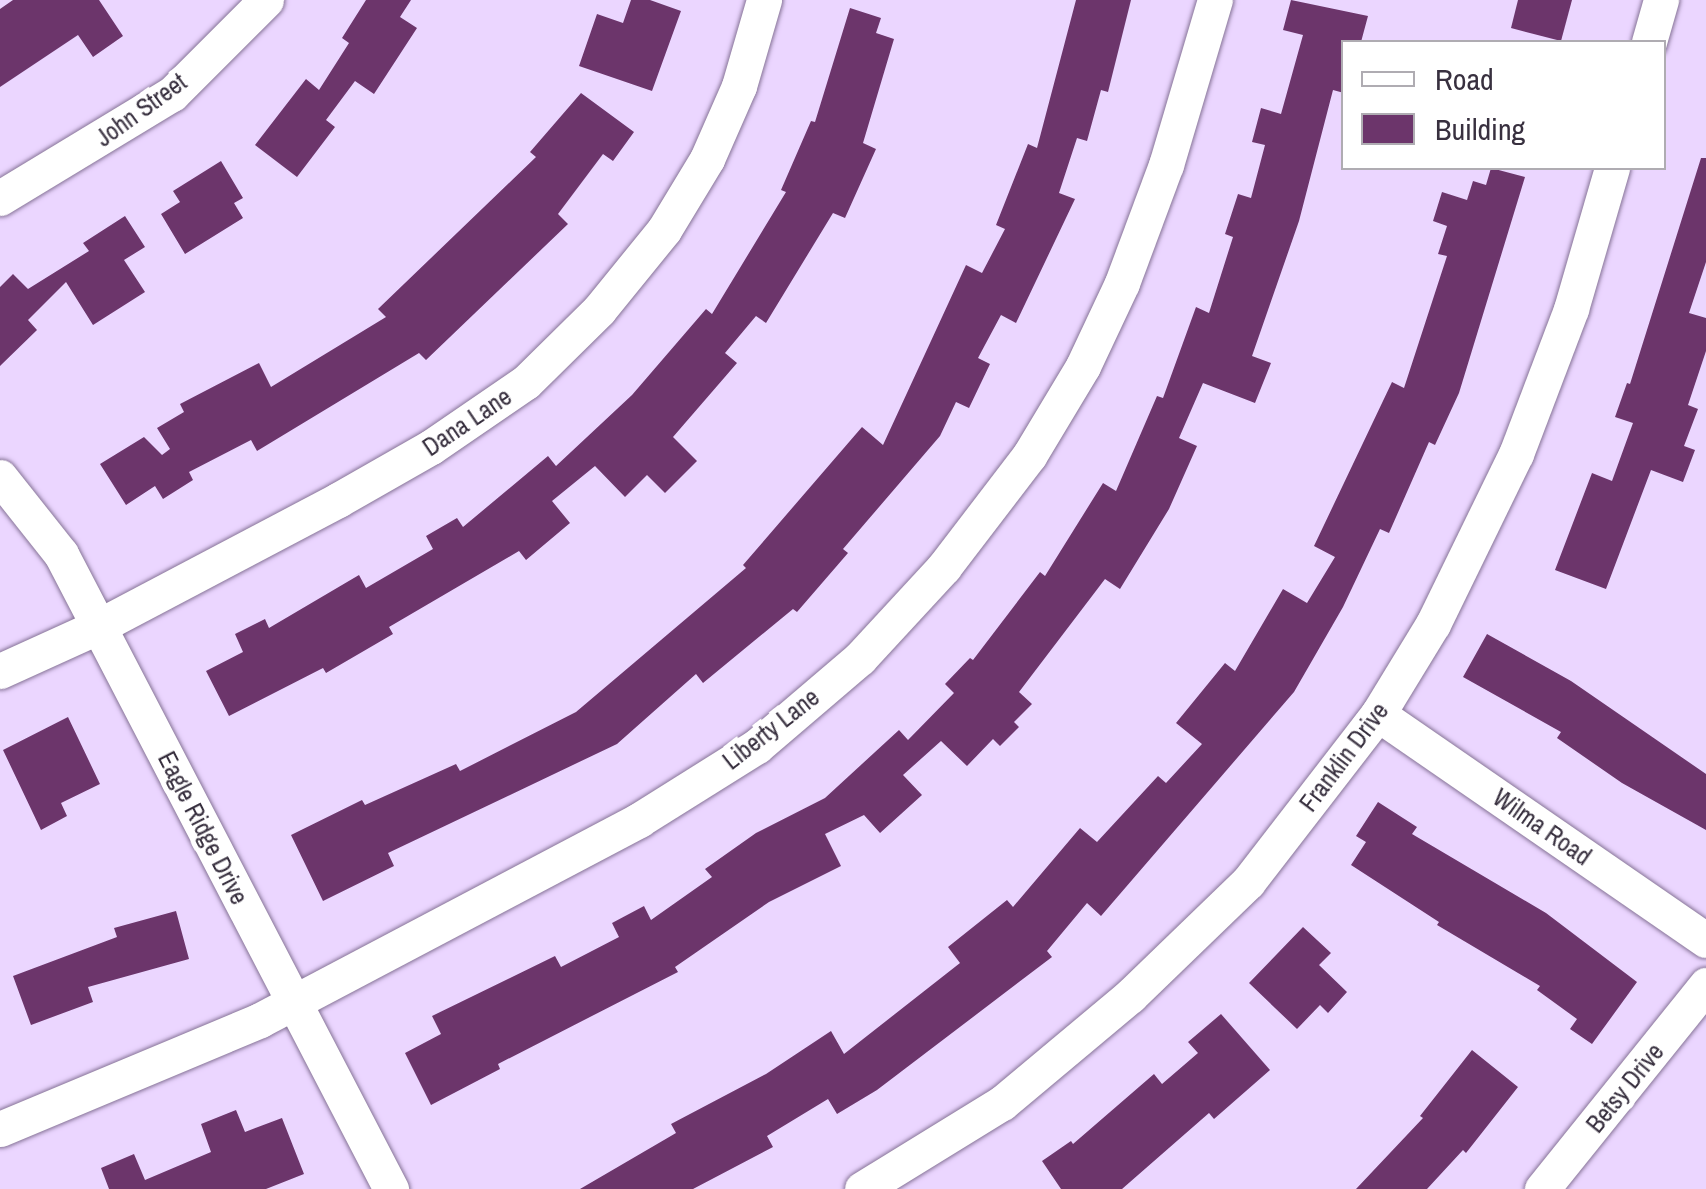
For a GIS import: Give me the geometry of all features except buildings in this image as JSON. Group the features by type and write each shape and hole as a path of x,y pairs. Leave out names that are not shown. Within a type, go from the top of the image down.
{"street":[{"name":"John Street","path":"0,198 172,94 266,0"},
{"name":"Dana Lane","path":"0,671 100,626 432,448 526,382 600,310 664,230 707,159 739,86 764,0"},
{"name":"Liberty Lane","path":"0,1130 292,1004 639,820 758,746 860,658 944,567 1029,456 1083,366 1122,283 1166,165 1215,0"},
{"path":"1649,40 1661,0"},
{"name":"Franklin Drive","path":"862,1189 1002,1102 1130,996 1248,882 1378,714 1433,624 1516,454 1571,310 1611,170"},
{"name":"Eagle Ridge Drive","path":"0,477 62,554 391,1189"},
{"name":"Wilma Road","path":"1378,714 1706,940"},
{"name":"Betsy Drive","path":"1542,1189 1636,1077 1706,985"}]}
